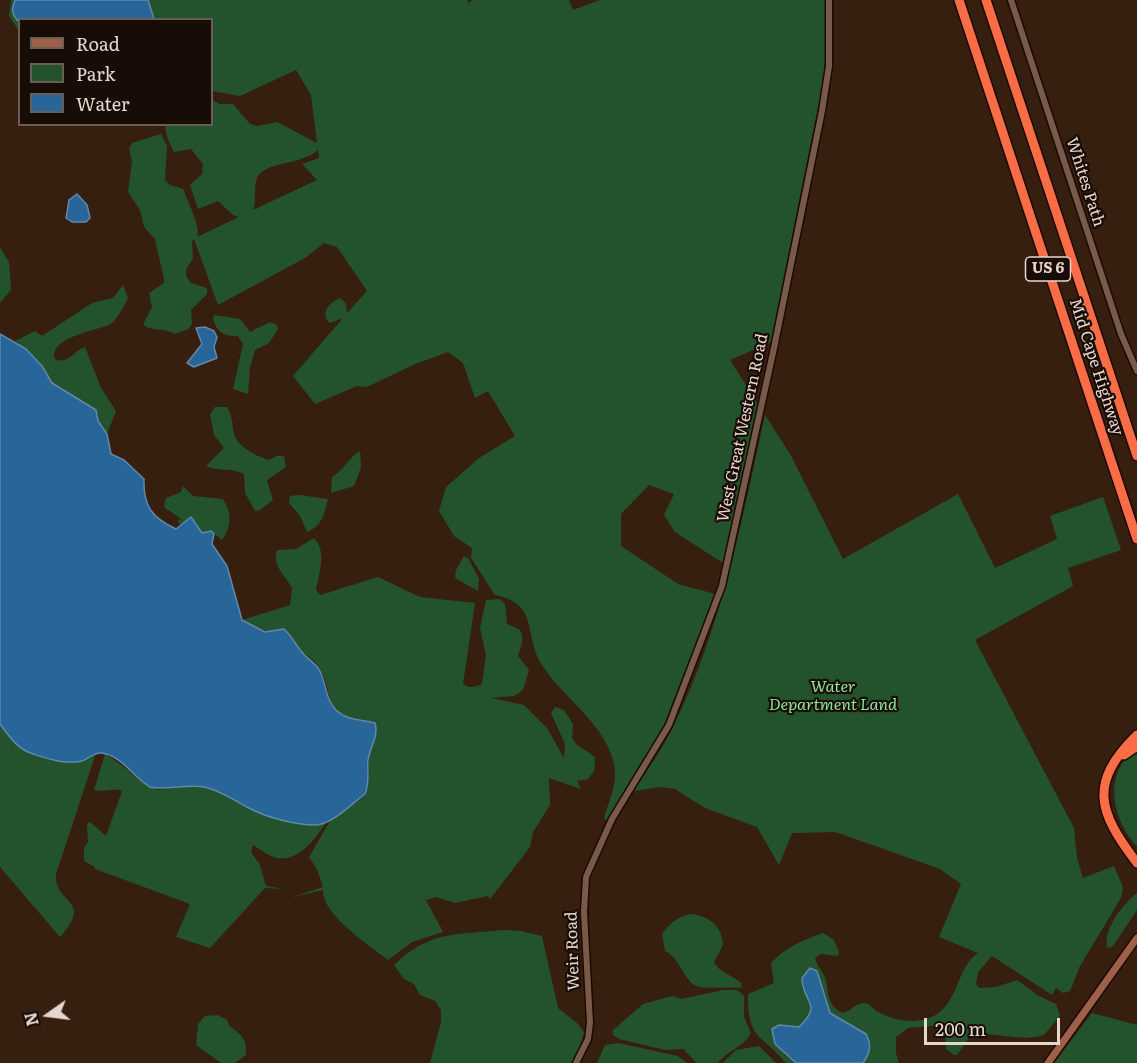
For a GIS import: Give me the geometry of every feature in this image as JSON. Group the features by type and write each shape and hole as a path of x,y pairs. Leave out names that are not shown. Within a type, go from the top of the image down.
{"highway":[{"name":"Mid Cape Highway","path":"959,0 1137,539"},
{"name":"Mid Cape Highway","path":"986,0 1137,456"},
{"path":"1137,735 1112,763 1104,792 1113,828 1137,863"},
{"path":"1137,746 1118,763 1113,774 1110,793 1116,822 1137,851"}],"main road":[{"path":"1048,1063 1137,939"}],"street":[{"name":"West Great Western Road","path":"603,838 669,725 694,665 725,573 822,111 829,66 829,0"},
{"name":"Whites Path","path":"1011,0 1114,312 1137,371"},
{"name":"Weir Road","path":"576,1063 586,1043 590,1023 585,886 590,865 603,838"}],"green space":[{"path":"11,0 15,0 13,12 18,21 18,30 9,16"},
{"path":"148,0 468,0 467,3 473,0 569,0 573,10 600,0 825,0 824,78 771,342 730,360 758,404 723,563 675,532 664,515 674,494 649,485 621,514 621,546 678,584 715,594 664,725 607,820 604,818 615,775 615,767 608,746 600,733 542,665 536,654 525,613 509,599 495,595 471,558 472,548 454,536 439,511 446,487 479,458 515,436 488,391 475,398 463,363 448,352 415,364 367,387 357,386 315,404 293,376 343,318 330,323 326,316 327,308 341,298 346,304 347,313 367,291 337,247 324,243 305,258 218,305 194,239 192,242 193,258 186,270 186,276 191,283 207,288 207,294 191,310 192,323 189,329 175,334 143,325 152,307 149,293 164,283 164,279 155,239 144,227 140,210 128,192 132,161 129,149 132,143 161,134 167,146 165,180 170,185 183,189 196,221 197,237 239,217 233,215 218,201 198,209 190,185 202,174 203,164 191,149 174,152 167,137 165,126 213,126 213,100 219,104 233,104 250,124 257,126 277,122 317,143 311,95 296,70 240,96 213,91 213,18 154,18","holes":["318,150 319,158 302,164 317,180 253,210 256,182 261,173 275,166 311,155"]},
{"path":"0,247 9,262 11,290 0,303"},
{"path":"123,285 128,298 112,323 76,335 59,345 55,351 55,359 64,360 85,347 101,388 116,411 107,434 98,421 95,410 52,383 42,366 15,341 35,331 42,336 92,303 113,298"},
{"path":"214,315 240,319 250,332 270,322 277,325 278,329 269,343 255,350 250,368 248,394 233,389 243,344 238,336 229,336 219,330 213,319"},
{"path":"215,407 227,407 235,436 247,450 269,460 277,456 284,456 286,467 267,480 273,500 260,510 255,511 245,493 244,474 206,466 224,448 214,435 210,414"},
{"name":"Water Department Land","path":"765,415 790,454 843,559 958,494 995,568 1057,539 1050,516 1103,497 1121,550 1068,568 1073,586 975,640 1074,828 1077,858 1083,878 1114,866 1123,887 1121,898 1080,966 1070,991 1063,993 1056,988 1052,995 992,956 978,972 976,984 979,988 996,987 1017,980 1037,995 1056,1004 1060,1016 1044,1035 1025,1038 988,1034 970,1036 957,1055 954,1055 946,1049 945,1030 941,1025 908,1028 896,1037 896,1053 899,1063 863,1063 869,1053 866,1034 830,1013 817,971 810,968 802,987 811,1007 809,1015 799,1027 779,1025 785,1055 796,1063 786,1063 757,1034 750,1020 748,994 774,983 771,963 795,945 823,933 834,940 839,952 838,956 821,954 815,958 826,980 830,999 837,1010 842,1013 865,1003 893,1018 910,1021 927,1019 941,1011 947,1004 966,966 978,953 939,937 961,884 940,869 835,832 792,833 779,865 757,827 705,808 675,789 660,787 634,791 670,734 705,650 729,573"},
{"path":"360,451 361,468 354,486 331,493 332,477"},
{"path":"183,486 193,496 223,499 230,520 228,530 222,540 211,531 202,533 191,517 183,525 177,522 181,519 164,507 166,498 181,492"},
{"path":"290,496 328,499 324,515 319,523 307,532 300,516 289,503"},
{"path":"314,538 318,543 321,556 316,590 320,595 378,577 420,597 475,603 463,684 468,687 482,684 486,655 480,628 486,600 500,599 505,604 507,624 520,630 522,640 518,656 529,670 523,690 514,696 491,698 524,705 547,728 564,758 565,744 551,713 555,707 564,710 573,724 572,738 576,744 595,757 594,771 588,779 577,781 581,789 549,778 550,805 533,832 530,847 490,899 488,896 455,903 436,897 426,900 443,932 412,942 388,960 338,919 325,900 323,890 293,897 323,887 317,869 309,857 331,819 365,793 368,786 369,756 377,730 369,721 352,719 335,708 321,671 297,645 242,620 290,605 292,588 276,561 277,550 296,549"},
{"path":"464,556 468,558 479,579 478,591 455,578 456,570"},
{"path":"0,724 19,745 39,755 90,758 96,753 56,874 60,891 70,902 74,915 70,925 60,937 0,867"},
{"path":"1137,749 1137,846 1122,823 1114,796 1119,770 1126,758"},
{"path":"105,754 158,790 176,785 201,786 280,819 295,823 326,823 306,847 293,856 275,857 253,845 251,852 260,865 266,886 285,889 265,888 210,948 176,937 190,904 95,869 84,861 84,848 88,842 87,824 90,822 106,836 122,791 94,790"},
{"path":"1137,893 1137,910 1113,946 1107,948 1111,925 1120,910"},
{"path":"695,914 711,921 718,928 723,945 714,962 742,984 741,988 697,986 689,980 671,955 665,951 662,934 666,929 680,917"},
{"path":"504,930 542,936 558,1008 578,1024 584,1032 579,1049 571,1063 430,1063 441,1022 441,1010 435,1001 420,995 414,984 404,979 394,965 420,945 432,940 458,934"},
{"path":"723,990 737,990 744,996 744,1017 751,1033 744,1042 718,1063 697,1063 683,1049 665,1050 619,1039 613,1035 612,1031 643,1004 672,996 681,999"},
{"path":"1092,1013 1137,1025 1137,1063 1054,1063"},
{"path":"217,1015 227,1020 244,1040 246,1055 235,1063 221,1063 196,1045 198,1024 205,1016"},
{"path":"618,1043 678,1056 687,1063 597,1063 605,1045"},
{"path":"759,1046 776,1063 723,1063 736,1050"}],"water":[{"path":"15,0 148,0 154,18 18,18 18,21 13,7"},
{"path":"77,194 87,205 90,218 86,222 72,222 66,218 69,200"},
{"path":"205,327 214,331 217,337 214,347 217,358 194,367 187,363 202,344 196,328"},
{"path":"0,334 26,349 42,366 52,383 96,410 98,421 107,434 111,454 124,460 144,479 147,504 155,515 176,529 191,517 202,533 211,531 214,534 212,544 227,566 242,620 265,632 284,629 303,654 320,671 328,697 336,710 350,718 375,723 376,732 368,760 367,790 335,817 322,824 299,824 265,815 210,788 150,787 116,758 102,753 76,762 63,762 33,754 14,742 0,724"},
{"path":"810,968 817,971 830,1013 866,1034 869,1049 863,1063 796,1063 775,1044 772,1029 779,1025 799,1027 810,1013 810,1003 802,978"}]}
